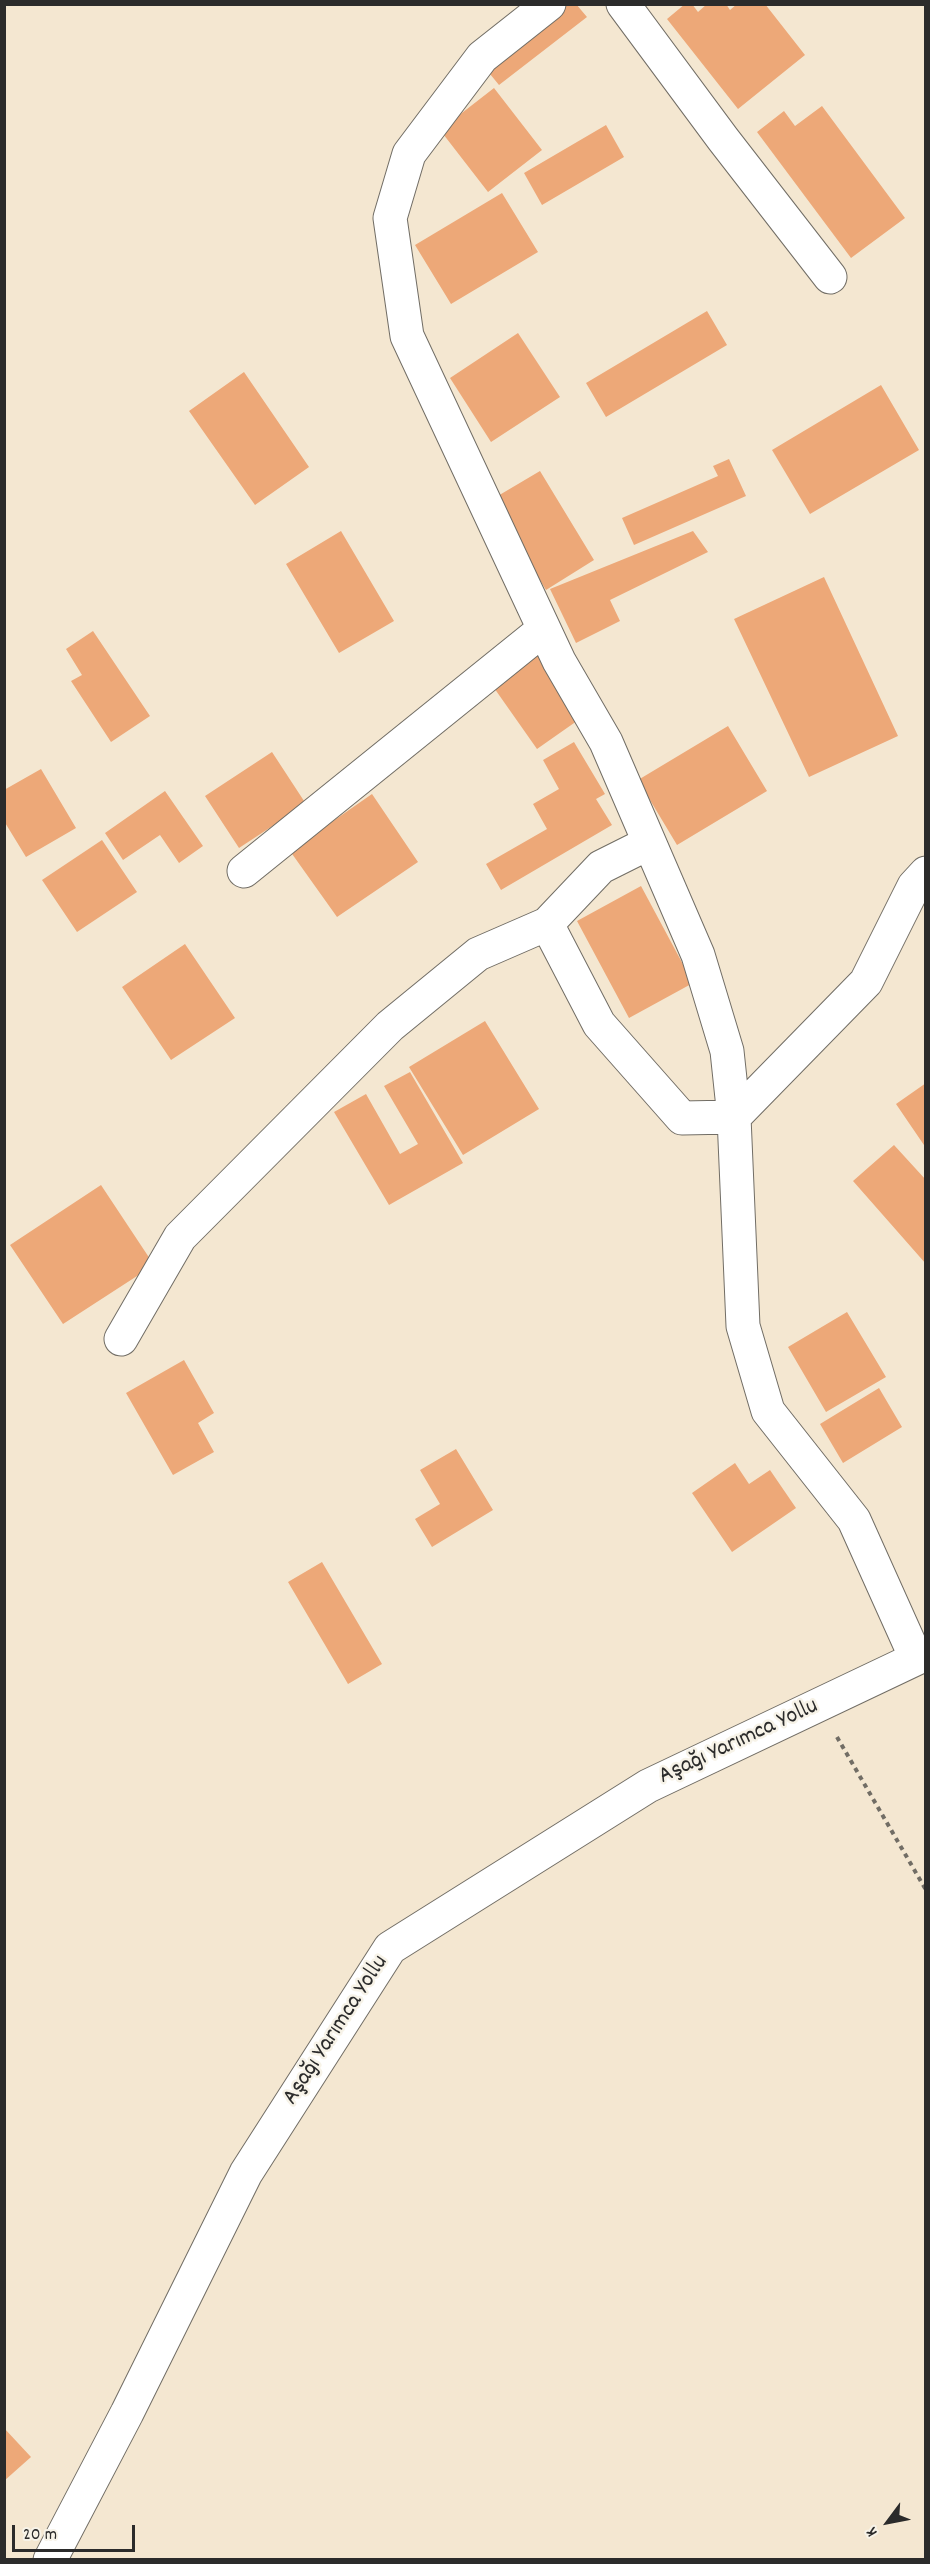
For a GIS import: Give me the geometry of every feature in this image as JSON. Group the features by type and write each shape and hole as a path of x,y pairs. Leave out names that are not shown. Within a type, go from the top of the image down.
{"street":[{"path":"549,4 482,57 409,154 390,218 407,336 559,661 606,742 698,955 727,1051 734,1117 743,1326 768,1411 854,1520 921,1656"},
{"path":"623,4 723,139 830,277"},
{"path":"244,871 544,629"},
{"path":"121,1339 180,1237 390,1026 478,954 547,924 601,867 649,843"},
{"path":"547,924 599,1024 682,1118 734,1117 866,982 914,886 926,873"},
{"name":"Aşağı Yarımca Yollu","path":"50,2559 127,2414 246,2173 390,1948 648,1786 921,1656"}],"path":[{"path":"818,1705 926,1890"}],"building":[{"path":"558,4 576,4 587,17 499,85 481,63"},
{"path":"685,4 692,4 698,12 707,4 726,4 730,10 737,4 765,4 805,55 738,109 667,19"},
{"path":"494,88 542,150 488,192 440,130"},
{"path":"822,106 905,218 851,258 757,132 784,111 795,126"},
{"path":"606,125 624,157 542,205 524,173"},
{"path":"502,193 538,252 451,304 415,245"},
{"path":"707,311 727,345 606,417 586,383"},
{"path":"518,333 560,397 491,442 450,378"},
{"path":"244,372 309,467 255,505 189,411"},
{"path":"881,385 919,450 810,514 772,450"},
{"path":"729,459 746,496 634,545 622,518 718,476 713,466"},
{"path":"540,471 594,560 546,590 491,500"},
{"path":"341,531 394,621 339,653 286,564"},
{"path":"693,531 708,552 610,600 620,621 576,643 550,589"},
{"path":"824,577 898,736 809,777 734,619"},
{"path":"93,631 150,716 111,742 71,681 82,675 66,649"},
{"path":"540,652 584,716 537,749 492,685"},
{"path":"728,726 767,791 677,845 638,780"},
{"path":"574,742 605,794 596,799 612,825 501,890 486,864 547,829 533,804 559,789 543,760"},
{"path":"272,752 306,804 239,848 205,796"},
{"path":"41,769 76,828 26,857 4,821 4,790"},
{"path":"165,791 203,846 179,863 160,835 123,860 105,833"},
{"path":"372,794 418,862 337,917 290,851"},
{"path":"102,840 137,892 77,932 42,880"},
{"path":"641,886 693,983 629,1018 577,921"},
{"path":"185,944 235,1018 171,1060 122,987"},
{"path":"485,1021 539,1109 463,1155 409,1067"},
{"path":"410,1072 463,1163 389,1205 334,1112 366,1094 400,1154 418,1144 384,1086"},
{"path":"926,1083 926,1148 896,1104"},
{"path":"894,1145 926,1180 926,1264 853,1181"},
{"path":"101,1185 154,1265 63,1324 10,1245"},
{"path":"847,1312 886,1377 826,1412 788,1347"},
{"path":"184,1360 214,1413 198,1423 214,1452 173,1475 126,1393"},
{"path":"879,1388 902,1427 843,1463 820,1424"},
{"path":"456,1449 493,1510 432,1547 415,1519 440,1504 420,1470"},
{"path":"735,1463 749,1484 770,1470 796,1508 732,1552 692,1493"},
{"path":"322,1562 382,1664 348,1684 288,1582"},
{"path":"4,2428 31,2457 4,2481"}]}
